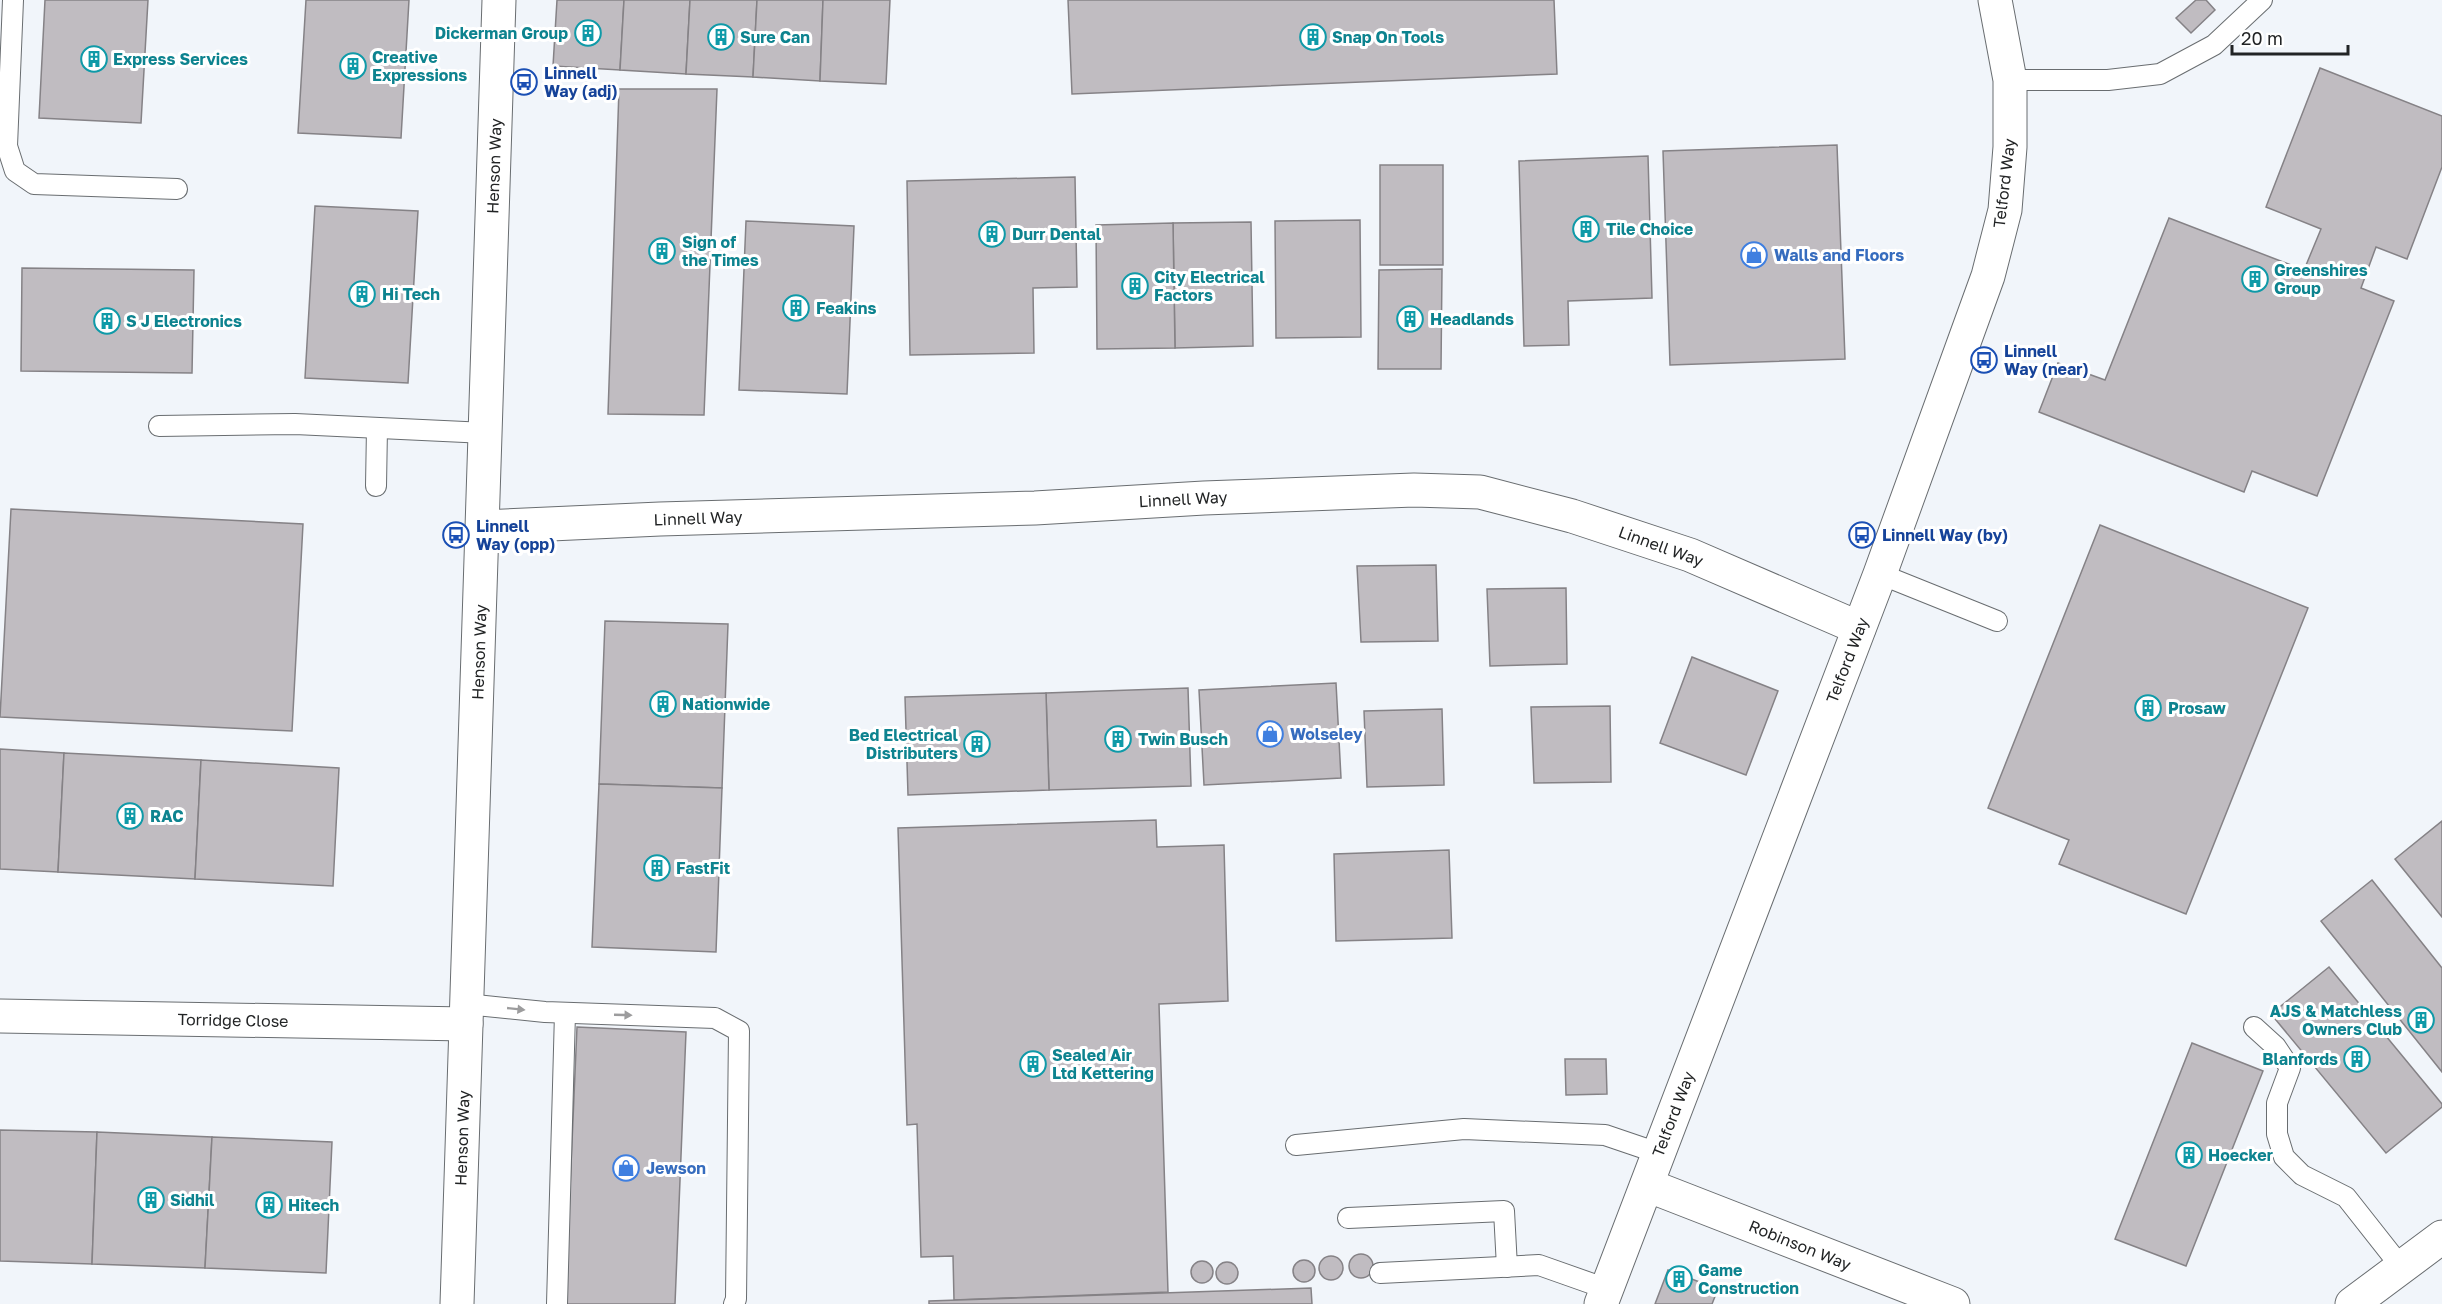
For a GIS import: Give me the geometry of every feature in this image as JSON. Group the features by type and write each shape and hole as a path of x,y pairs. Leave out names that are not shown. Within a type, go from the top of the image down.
{"street":[{"name":"Henson Way","path":"457,1304 499,0"},
{"name":"Telford Way","path":"1604,1297 1880,574 1988,276 2005,210 2010,147 2010,80 1995,0"},
{"name":"Linnell Way","path":"483,527 660,519 1035,508 1227,497 1414,490 1480,492 1572,516 1690,555 1859,628"},
{"name":"Torridge Close","path":"0,1016 466,1014"},
{"name":"Robinson Way","path":"1647,1185 1953,1304"},
{"path":"2352,1304 2442,1237"}],"lane":[{"path":"13,0 7,146 15,171 34,184 177,189"},
{"path":"2010,80 2109,80 2160,74 2214,45 2262,0"},
{"path":"159,426 295,424 486,433"},
{"path":"376,486 377,428"},
{"path":"1880,574 1997,621"},
{"path":"466,1014 565,1013 715,1018 739,1031 736,1299 734,1304"},
{"path":"557,1304 565,1013"},
{"path":"2254,1028 2276,1047 2290,1068 2277,1103 2277,1134 2284,1157 2302,1175 2346,1197 2402,1268"},
{"path":"1296,1145 1464,1129 1605,1135 1658,1153"},
{"path":"1348,1218 1504,1211 1507,1267"},
{"path":"1380,1273 1539,1265 1604,1297"}],"building":[{"name":"Express Services","path":"45,0 148,0 141,123 39,118"},
{"name":"Creative Expressions","path":"306,0 409,0 401,138 298,133"},
{"name":"Dickerman Group","path":"557,0 624,0 620,70 553,66"},
{"path":"624,0 690,0 686,74 620,70"},
{"name":"Sure Can","path":"690,0 757,0 753,77 686,74"},
{"path":"757,0 823,0 820,81 753,77"},
{"path":"823,0 890,0 886,84 820,81"},
{"name":"Snap On Tools","path":"1068,0 1554,0 1557,74 1072,94"},
{"path":"2196,0 2206,0 2215,10 2191,33 2176,18"},
{"name":"Greenshires Group","path":"2320,68 2442,116 2442,167 2407,259 2376,247 2361,288 2394,301 2317,496 2252,471 2244,492 2039,412 2058,363 2105,380 2169,218 2304,270 2321,229 2266,207"},
{"name":"Sign of the Times","path":"619,89 717,89 704,415 608,414"},
{"name":"Walls and Floors","path":"1837,145 1845,359 1670,365 1663,151"},
{"name":"Tile Choice","path":"1648,156 1652,298 1568,301 1569,345 1524,346 1519,161"},
{"path":"1380,165 1443,165 1443,265 1380,265"},
{"name":"Durr Dental","path":"1075,177 1077,287 1033,288 1034,353 910,355 907,181"},
{"name":"Hi Tech","path":"315,206 418,211 408,383 305,378"},
{"path":"1360,220 1361,337 1276,338 1275,221"},
{"name":"Feakins","path":"746,221 854,226 847,394 739,390"},
{"path":"1251,222 1253,346 1175,348 1173,223"},
{"name":"City Electrical Factors","path":"1173,223 1175,348 1097,349 1096,225"},
{"name":"S J Electronics","path":"22,268 194,270 192,373 21,371"},
{"name":"Headlands","path":"1442,269 1441,369 1378,369 1379,270"},
{"path":"11,509 303,524 292,731 0,717"},
{"name":"Prosaw","path":"2100,525 2308,608 2186,914 2059,864 2069,840 1988,808"},
{"path":"1436,565 1438,641 1361,642 1357,566"},
{"path":"1566,588 1567,664 1490,666 1487,589"},
{"name":"Nationwide","path":"605,621 728,624 722,788 599,784"},
{"path":"1692,657 1778,691 1746,775 1660,743"},
{"name":"Wolseley","path":"1336,683 1341,778 1204,785 1199,690"},
{"name":"Twin Busch","path":"1188,688 1191,786 1049,790 1046,693"},
{"name":"Bed Electrical Distributers","path":"1046,693 1049,790 908,795 905,697"},
{"path":"1610,706 1611,782 1534,783 1531,707"},
{"path":"1442,709 1444,785 1367,787 1364,711"},
{"path":"0,749 64,753 58,872 0,869"},
{"name":"RAC","path":"64,753 201,760 195,879 58,872"},
{"path":"201,760 339,768 333,886 195,879"},
{"name":"FastFit","path":"599,784 722,788 716,952 592,947"},
{"name":"Sealed Air Ltd Kettering","path":"1156,820 1157,847 1224,845 1228,1001 1159,1004 1168,1292 954,1300 953,1256 921,1257 917,1124 907,1125 898,828"},
{"path":"2442,821 2442,917 2395,859"},
{"path":"1449,850 1452,938 1336,941 1334,854"},
{"name":"AJS & Matchless Owners Club","path":"2372,880 2442,968 2442,1072 2321,921"},
{"name":"Blanfords","path":"2329,967 2442,1104 2442,1107 2386,1153 2271,1014"},
{"name":"Jewson","path":"577,1027 686,1032 675,1304 565,1304"},
{"name":"Hoecker","path":"2192,1043 2263,1071 2186,1266 2115,1239"},
{"path":"1565,1059 1606,1059 1607,1094 1566,1095"},
{"path":"0,1130 97,1132 92,1264 0,1261"},
{"name":"Sidhil","path":"97,1132 212,1137 205,1268 92,1264"},
{"name":"Hitech","path":"212,1137 332,1142 326,1273 205,1268"},
{"path":"1361,1254 1366,1255 1372,1261 1372,1271 1366,1277 1361,1278 1356,1277 1350,1271 1349,1266 1350,1261 1356,1255"},
{"path":"1331,1256 1336,1257 1342,1263 1342,1273 1336,1279 1331,1280 1326,1279 1320,1273 1319,1268 1320,1263 1326,1257"},
{"path":"1304,1260 1312,1263 1315,1271 1312,1279 1304,1282 1296,1279 1293,1271 1296,1263"},
{"path":"1202,1261 1210,1264 1213,1272 1210,1280 1202,1283 1194,1280 1191,1272 1194,1264"},
{"path":"1227,1262 1235,1265 1238,1273 1235,1281 1227,1284 1219,1281 1216,1273 1219,1265"},
{"name":"Game Construction","path":"1668,1270 1718,1289 1712,1304 1655,1304"},
{"path":"1311,1288 1312,1304 929,1304 929,1301"}],"place":[{"name":"Dickerman Group","path":"588,33"},
{"name":"Sure Can","path":"721,37"},
{"name":"Snap On Tools","path":"1313,37"},
{"name":"Express Services","path":"94,59"},
{"name":"Creative Expressions","path":"353,66"},
{"name":"Linnell Way (adj)","path":"524,82"},
{"name":"Tile Choice","path":"1586,229"},
{"name":"Durr Dental","path":"992,234"},
{"name":"Sign of the Times","path":"662,251"},
{"name":"Walls and Floors","path":"1754,255"},
{"name":"Greenshires Group","path":"2255,279"},
{"name":"City Electrical Factors","path":"1135,286"},
{"name":"Hi Tech","path":"362,294"},
{"name":"Feakins","path":"796,308"},
{"name":"Headlands","path":"1410,319"},
{"name":"S J Electronics","path":"107,321"},
{"name":"Linnell Way (near)","path":"1984,360"},
{"name":"Linnell Way (opp)","path":"456,535"},
{"name":"Linnell Way (by)","path":"1862,535"},
{"name":"Nationwide","path":"663,704"},
{"name":"Prosaw","path":"2148,708"},
{"name":"Wolseley","path":"1270,734"},
{"name":"Twin Busch","path":"1118,739"},
{"name":"Bed Electrical Distributers","path":"977,744"},
{"name":"RAC","path":"130,816"},
{"name":"FastFit","path":"657,868"},
{"name":"AJS & Matchless Owners Club","path":"2421,1020"},
{"name":"Blanfords","path":"2357,1059"},
{"name":"Sealed Air Ltd Kettering","path":"1033,1064"},
{"name":"Hoecker","path":"2189,1155"},
{"name":"Jewson","path":"626,1168"},
{"name":"Sidhil","path":"151,1200"},
{"name":"Hitech","path":"269,1205"},
{"name":"Game Construction","path":"1679,1279"}]}
